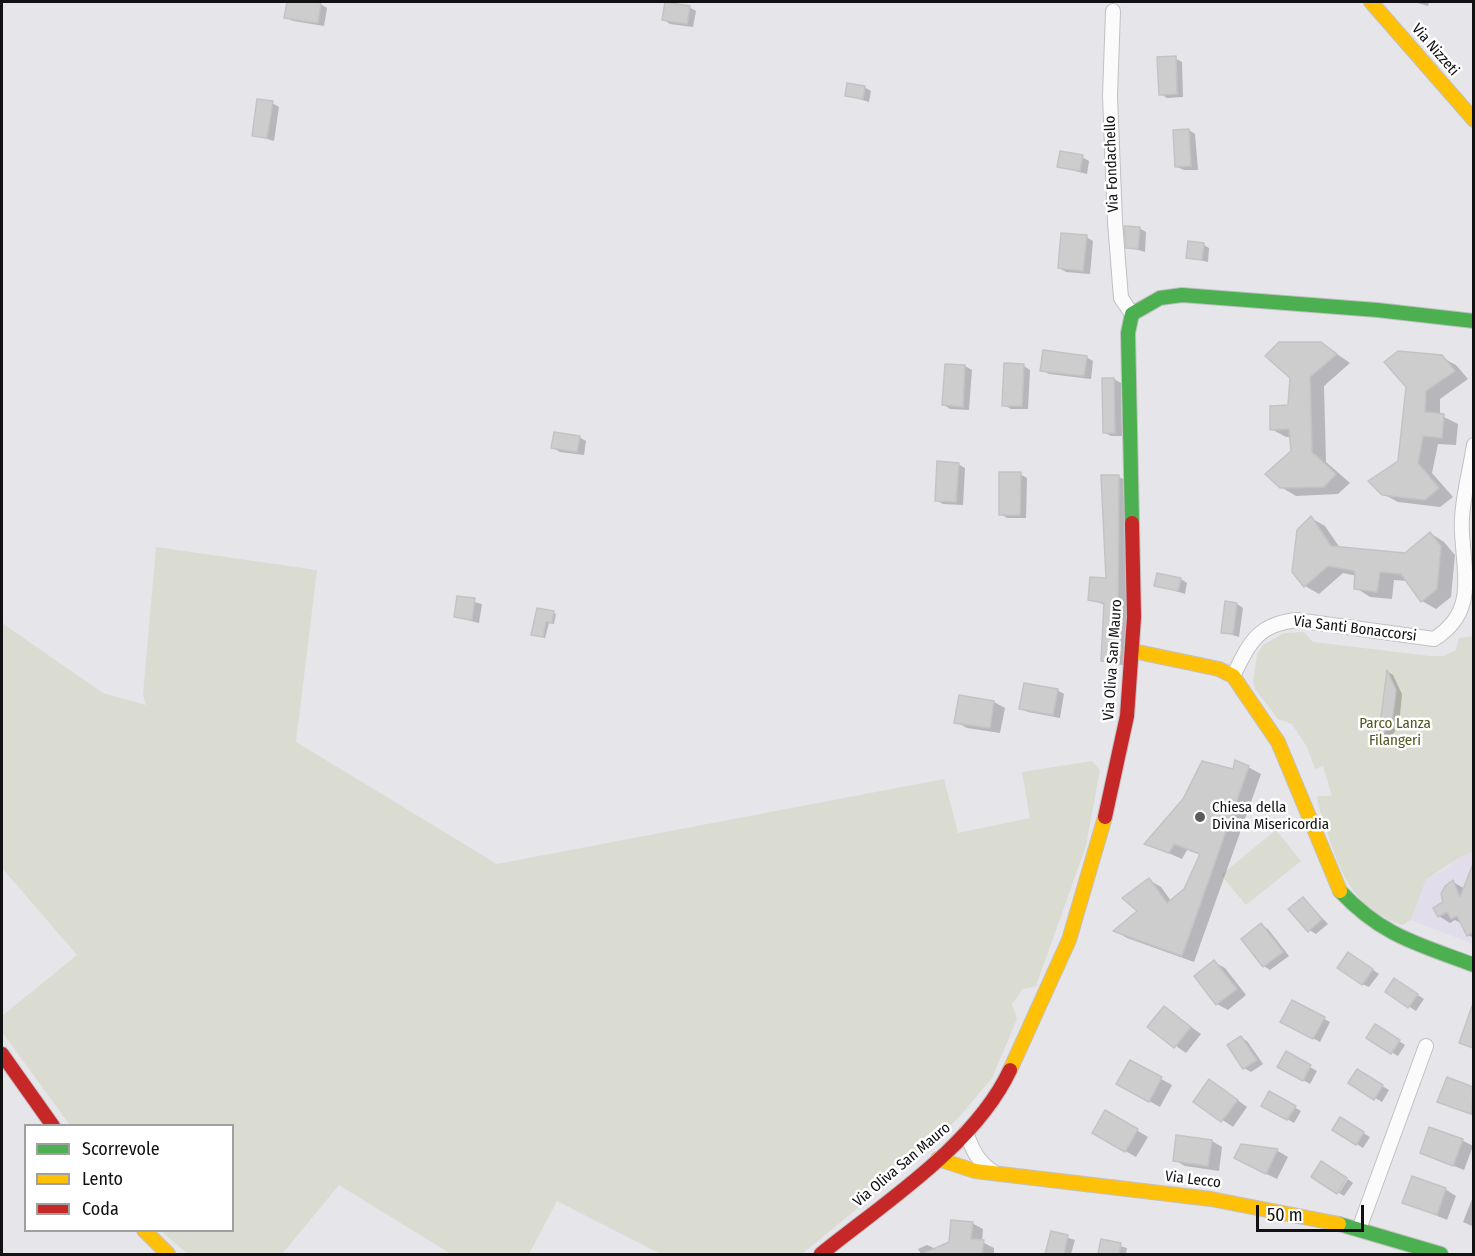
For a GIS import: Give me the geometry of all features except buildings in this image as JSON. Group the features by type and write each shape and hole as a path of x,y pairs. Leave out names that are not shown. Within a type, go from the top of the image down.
{"street":[{"name":"Via Nizzeti","path":"1371,2 1473,120"},
{"name":"Via Fondachello","path":"1113,11 1110,96 1115,222 1121,298 1132,314"},
{"path":"1132,314 1160,298 1182,295 1436,315 1473,321"},
{"name":"Via Oliva San Mauro","path":"821,1254 938,1159 986,1110 1005,1080 1069,940 1119,764 1127,716 1133,651 1128,333 1132,314"},
{"name":"Via Santi Bonaccorsi","path":"1233,676 1254,638 1274,623 1296,620 1434,639 1453,631 1468,612 1473,592 1462,532 1473,445"},
{"path":"1133,651 1219,669 1233,676 1278,742 1340,891 1361,914 1388,932 1473,965"},
{"path":"1359,1229 1426,1046"},
{"path":"2,1054 52,1124"},
{"path":"966,1132 983,1166 999,1174"},
{"name":"Via Lecco","path":"938,1159 950,1165 999,1174 1232,1202 1359,1229 1441,1254"},
{"path":"146,1232 168,1254"}],"shaded area":[{"path":"1473,852 1473,944 1411,920 1426,879 1447,869 1456,858"}],"green space":[{"path":"156,547 317,570 296,742 497,864 944,779 958,833 1030,818 1022,772 1092,761 1100,770 1086,846 1036,986 1023,989 1012,1004 1017,1019 992,1078 959,1117 910,1166 897,1168 893,1179 802,1254 661,1254 557,1201 529,1254 451,1254 339,1185 282,1254 188,1254 162,1232 234,1232 234,1124 69,1124 2,1032 2,1016 77,955 2,868 2,623 103,693 146,705 143,695"},
{"name":"Parco Lanza Filangeri","path":"1304,632 1313,642 1430,656 1444,656 1456,650 1459,638 1473,636 1473,852 1462,856 1426,879 1411,920 1402,925 1382,916 1367,905 1345,877 1337,861 1318,804 1317,796 1332,796 1323,766 1315,769 1307,747 1292,724 1278,719 1255,689 1253,681 1257,655 1263,645 1284,633"},
{"path":"1276,830 1301,861 1246,905 1221,875"}],"traffic: fast":[{"path":"1132,523 1128,333 1132,314 1160,298 1182,295 1377,310 1474,321"},
{"path":"1340,891 1371,919 1386,929 1474,965"},
{"path":"1339,1224 1441,1254"}],"traffic: slow":[{"path":"1371,2 1474,120"},
{"path":"1133,651 1219,669 1233,676 1278,742 1340,891"},
{"path":"1010,1070 1069,940 1105,817"},
{"path":"938,1159 975,1171 1211,1199 1339,1224"},
{"path":"146,1232 168,1254"}],"traffic: jam":[{"path":"1105,817 1127,716 1134,617 1132,523"},
{"path":"2,1054 52,1124"},
{"path":"821,1254 926,1171 951,1148 975,1123 1010,1070"}],"place":[{"name":"Chiesa della Divina Misericordia","path":"1200,817"}]}
